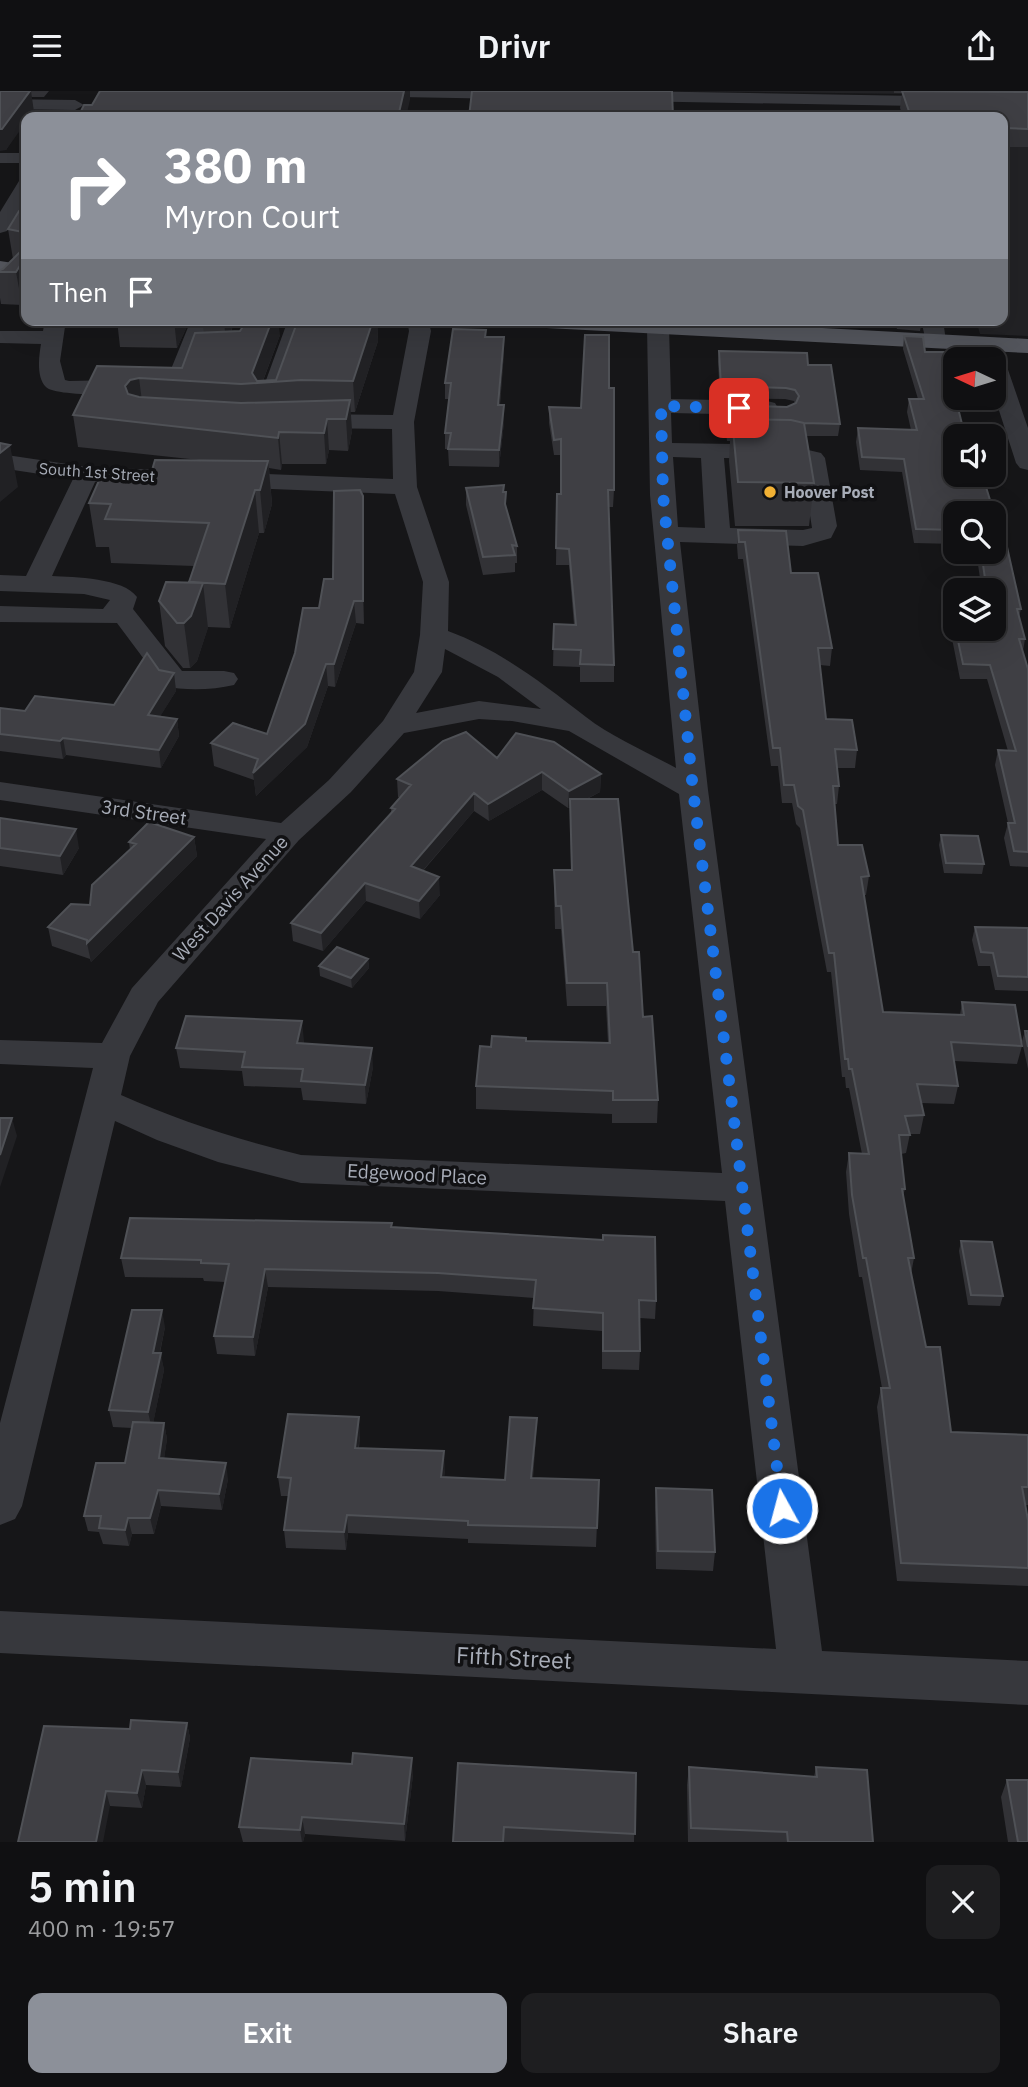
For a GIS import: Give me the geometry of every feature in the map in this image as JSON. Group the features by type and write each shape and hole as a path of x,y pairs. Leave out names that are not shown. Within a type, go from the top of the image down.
{"main road":[{"path":"2,279 21,272"},
{"path":"639,326 690,326"},
{"path":"758,326 934,331 973,347"},
{"path":"1006,352 1028,346"}],"street":[{"path":"345,91 417,92 444,101 502,102 528,94"},
{"path":"615,96 693,94 1028,103"},
{"path":"693,94 698,112"},
{"path":"0,104 75,105"},
{"path":"0,158 21,158"},
{"path":"0,227 21,193"},
{"path":"0,337 55,329 49,361 55,384 68,388 175,385 200,326"},
{"path":"297,326 262,415 304,421 403,422"},
{"name":"West Davis Avenue","path":"0,1506 113,1056 144,996 288,833 340,786 394,726 428,672 436,582 405,487 403,422 420,331 419,326"},
{"path":"658,327 667,534 693,790 802,1673"},
{"path":"188,354 211,354"},
{"path":"1006,397 1028,463"},
{"path":"661,406 785,408"},
{"path":"662,450 787,452 813,458 825,526 822,533 803,538 667,534"},
{"path":"712,451 718,536"},
{"name":"South 1st Street","path":"0,461 87,474 405,487"},
{"path":"35,584 87,474"},
{"path":"0,583 116,591 124,597 120,609 109,617 0,614"},
{"path":"120,609 174,680 224,679"},
{"path":"433,635 459,643 515,676 577,724 693,790"},
{"path":"394,726 479,710 525,714 577,724"},
{"name":"3rd Street","path":"0,791 288,833"},
{"path":"0,1052 113,1056"},
{"name":"Edgewood Place","path":"102,1101 170,1131 231,1152 301,1169 744,1188"},
{"name":"Fifth Street","path":"0,1632 1028,1683"}],"shaded area":[{"path":"680,91 1028,91 1028,336 980,334 978,326 1008,326 1008,112 983,112 912,94"}],"building":[{"path":"0,91 30,91 2,129 0,129"},
{"path":"100,91 404,91 399,112 80,112 84,105 92,105"},
{"path":"472,91 672,91 673,112 470,112"},
{"path":"902,91 1028,92 1028,129 1008,128 1008,112 909,112"},
{"path":"19,211 21,232 8,229"},
{"path":"21,251 21,264 16,272 0,272"},
{"path":"243,326 270,326 252,373 257,381 276,380 296,326 371,326 353,381 301,380 241,384 139,378 130,380 125,386 128,394 139,397 241,403 350,400 346,419 327,419 324,433 279,432 278,438 73,415 97,366 182,368 195,333 240,331"},
{"path":"453,329 486,330 485,337 504,337 498,405 504,405 499,450 448,449 451,433 445,433 451,383 445,383"},
{"path":"585,335 609,335 609,388 614,388 614,490 608,490 614,665 580,664 581,650 553,649 554,624 576,625 569,549 556,548 557,494 561,494 561,439 554,440 549,407 581,408"},
{"path":"904,336 923,337 925,352 943,352 943,410 958,410 962,424 943,424 943,487 986,487 990,501 943,501 943,530 916,529 904,459 862,457 858,428 917,430 909,399 924,399"},
{"path":"719,351 807,353 808,365 831,365 840,424 732,419 731,429 728,429 727,421 724,421 723,405 787,407 796,403 799,396 795,390 786,388 721,386"},
{"path":"732,419 791,420 804,423 814,483 738,482"},
{"path":"0,443 10,445 0,453"},
{"path":"155,460 268,461 260,490 255,490 225,584 189,582 209,523 105,519 111,504 89,503 101,476 150,477"},
{"path":"504,485 505,504 517,546 512,545 515,555 483,557 466,488"},
{"path":"360,490 363,496 363,601 354,601 334,664 326,664 305,724 253,773 258,759 211,743 233,723 267,734 295,653 303,608 319,608 324,579 333,579 334,491"},
{"path":"738,530 786,531 791,573 818,573 832,648 818,648 826,719 852,720 857,750 835,749 839,786 833,786 838,845 862,845 869,876 861,877 883,1012 964,1015 962,1002 1015,1005 1022,1046 951,1042 958,1086 917,1084 924,1115 905,1116 910,1135 899,1135 905,1189 902,1189 914,1258 908,1258 926,1347 940,1347 951,1432 1028,1435 1028,1487 1022,1487 1028,1520 1028,1568 901,1563 881,1388 890,1388 852,1195 849,1153 869,1154 852,1069 849,1069 848,1059 845,1059 834,953 829,953 803,810 798,806 794,785 784,785 780,748 773,748 745,542 739,542"},
{"path":"1006,543 1025,639 1019,639 1028,669 1028,852 1014,851 1008,823 1015,823 998,750 1016,751 990,665 963,664 958,641 1006,641 1006,578 985,578 983,564 1006,564"},
{"path":"166,582 203,583 191,616 184,623 177,623 159,601"},
{"path":"147,653 159,670 174,673 148,715 177,719 159,750 63,738 60,741 0,734 0,708 25,711 35,696 114,705"},
{"path":"466,732 497,758 516,733 554,742 601,774 569,791 542,772 488,804 474,793 411,866 439,877 419,901 365,883 321,933 291,923 395,809 391,808 411,785 397,779 443,741"},
{"path":"570,799 618,799 633,952 639,952 643,1017 652,1016 658,1100 613,1100 613,1091 476,1086 480,1046 491,1047 492,1036 526,1038 526,1041 610,1043 607,983 567,983 561,906 556,906 554,870 572,870"},
{"path":"0,818 76,829 60,856 0,848"},
{"path":"149,822 194,837 87,943 87,940 48,927 71,904 90,905 92,885 136,844 129,842"},
{"path":"941,835 978,836 984,864 946,863"},
{"path":"975,927 1028,928 1028,977 998,976 993,953 981,952"},
{"path":"337,947 368,959 351,978 319,966"},
{"path":"186,1016 302,1021 297,1043 372,1048 365,1085 301,1081 303,1069 242,1067 245,1052 176,1048"},
{"path":"0,1118 12,1118 0,1155"},
{"path":"130,1218 392,1223 391,1227 603,1240 603,1235 655,1237 656,1301 639,1300 640,1351 603,1351 603,1313 533,1308 536,1280 438,1273 265,1269 253,1337 214,1336 229,1264 201,1263 201,1260 121,1258"},
{"path":"961,1241 992,1242 1003,1296 971,1295"},
{"path":"132,1310 162,1310 153,1353 161,1353 148,1412 109,1410"},
{"path":"288,1414 359,1417 355,1448 444,1451 441,1477 505,1480 510,1417 537,1418 531,1478 599,1480 597,1528 468,1525 468,1521 347,1515 344,1532 284,1530 291,1478 278,1477"},
{"path":"133,1422 164,1423 159,1458 226,1463 219,1494 158,1490 150,1518 128,1518 125,1530 99,1528 101,1516 84,1516 96,1463 125,1463"},
{"path":"656,1488 712,1490 715,1552 658,1551"},
{"path":"131,1720 187,1723 178,1772 142,1770 137,1793 106,1791 96,1842 18,1842 44,1726 130,1729"},
{"path":"353,1753 412,1758 404,1824 302,1817 300,1830 239,1827 251,1758 352,1764"},
{"path":"458,1763 636,1773 635,1834 504,1827 503,1842 453,1842"},
{"path":"689,1767 817,1777 816,1767 867,1770 873,1842 788,1842 787,1832 691,1828"},
{"path":"1007,1780 1028,1780 1028,1842 1018,1842"}],"place":[{"name":"Hoover Post","path":"770,492"}],"route":[{"path":"739,408 661,406 663,495 693,790 782,1508"}]}
